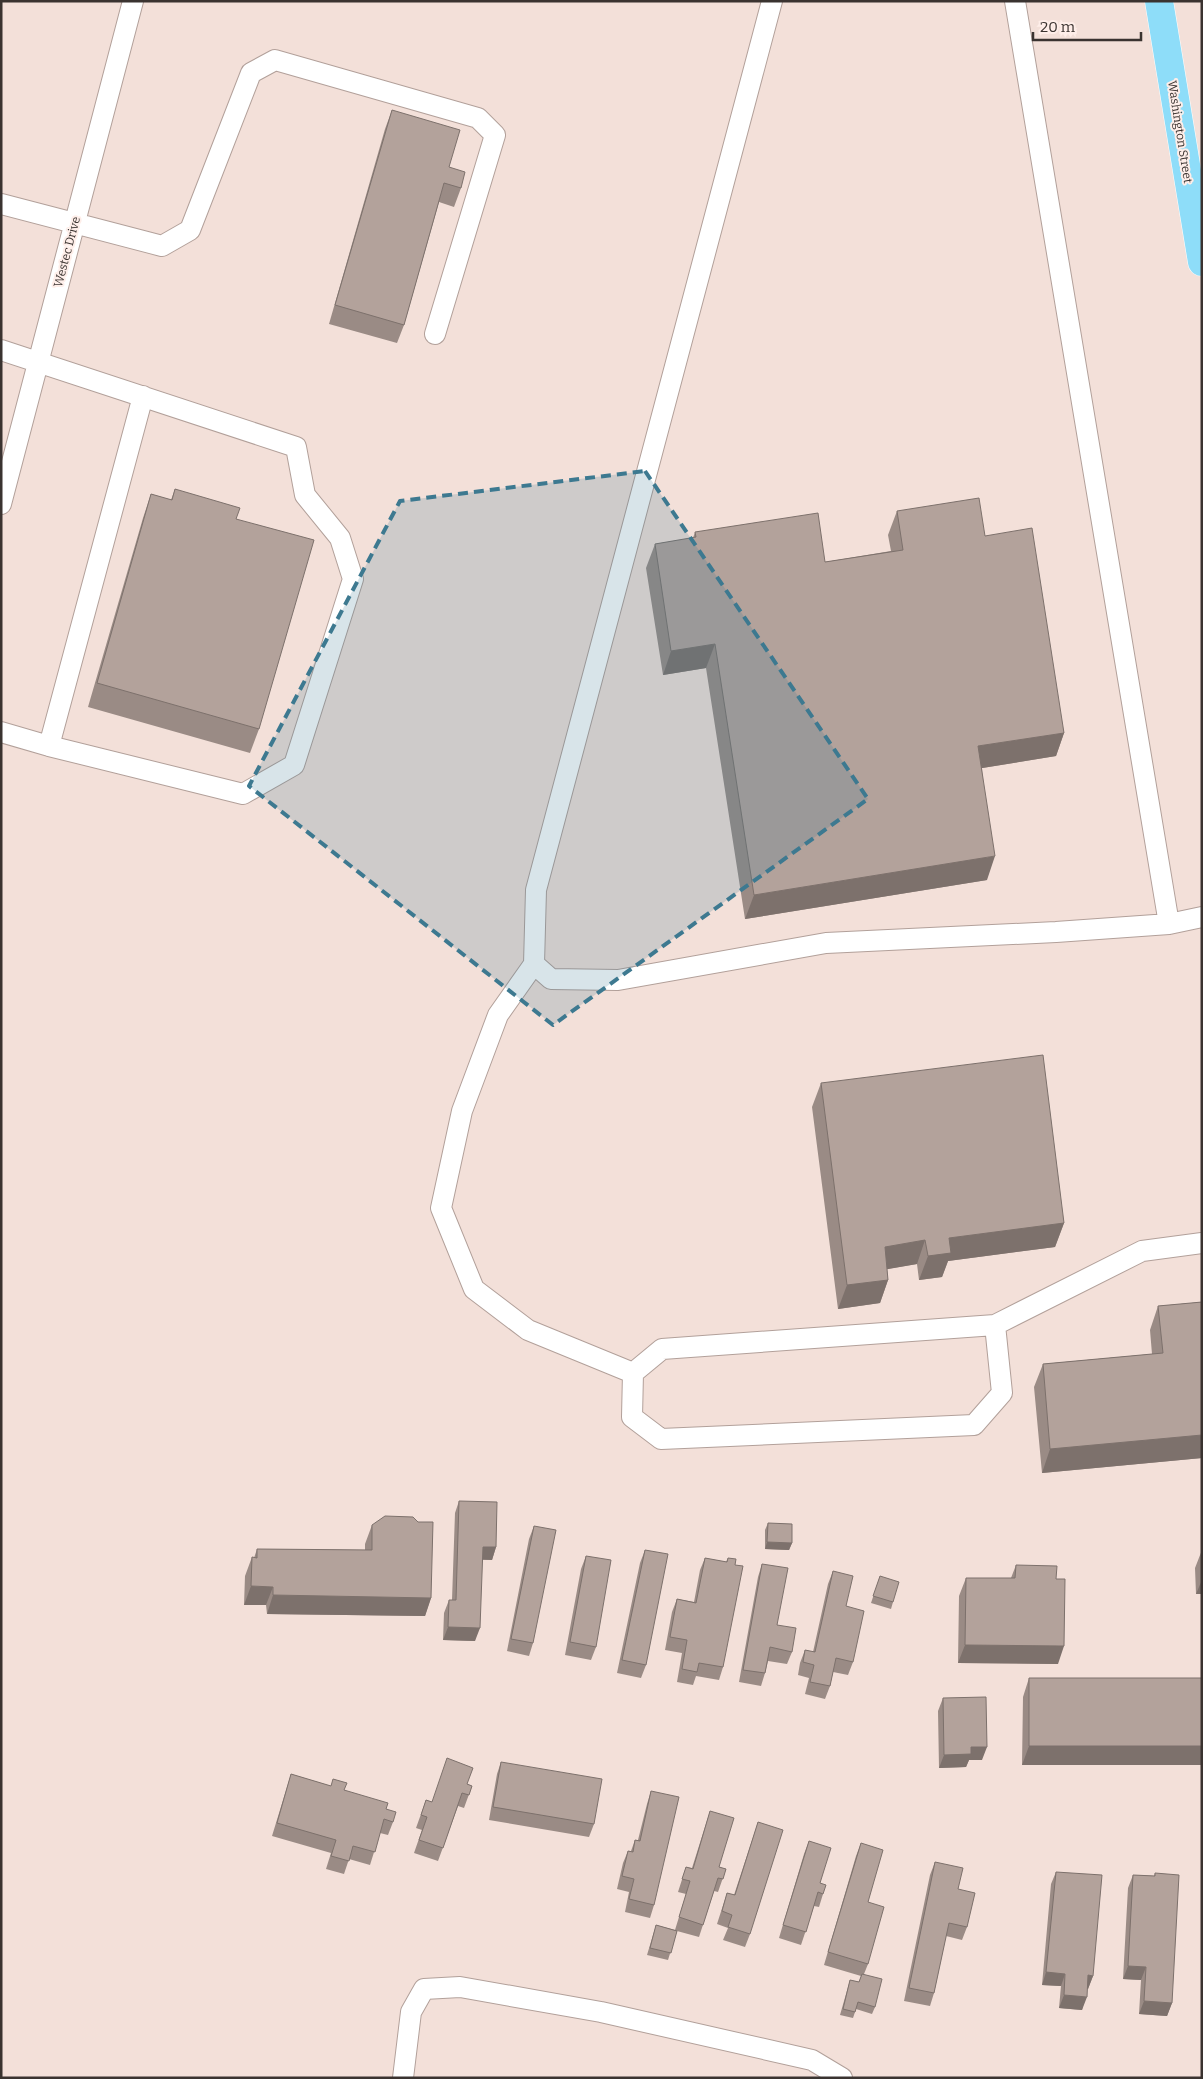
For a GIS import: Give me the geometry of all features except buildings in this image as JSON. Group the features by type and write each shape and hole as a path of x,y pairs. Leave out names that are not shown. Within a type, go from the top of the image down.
{"main road":[{"name":"Washington Street","path":"1158,1 1202,262"}],"lane":[{"name":"Westec Drive","path":"1,504 133,1"},
{"path":"633,1373 528,1330 474,1289 441,1208 462,1111 498,1015 534,964 536,890 772,1"},
{"path":"1015,1 1169,924"},
{"path":"1,204 162,246 190,230 251,73 275,60 478,118 495,135 435,334"},
{"path":"1,350 296,447 305,495 340,538 353,579 294,766 243,794 49,746 1,732"},
{"path":"49,746 143,396"},
{"path":"534,964 551,979 618,980 826,943 1056,932 1169,924 1202,916"},
{"path":"633,1373 662,1350 995,1325 1142,1251 1202,1243"},
{"path":"633,1373 632,1417 661,1439 974,1425 1002,1394 995,1325"},
{"path":"403,2078 411,2012 424,1989 460,1987 601,2012 812,2060 842,2078"}],"highlighted area":[{"path":"645,471 868,799 553,1025 249,786 400,501"}]}
